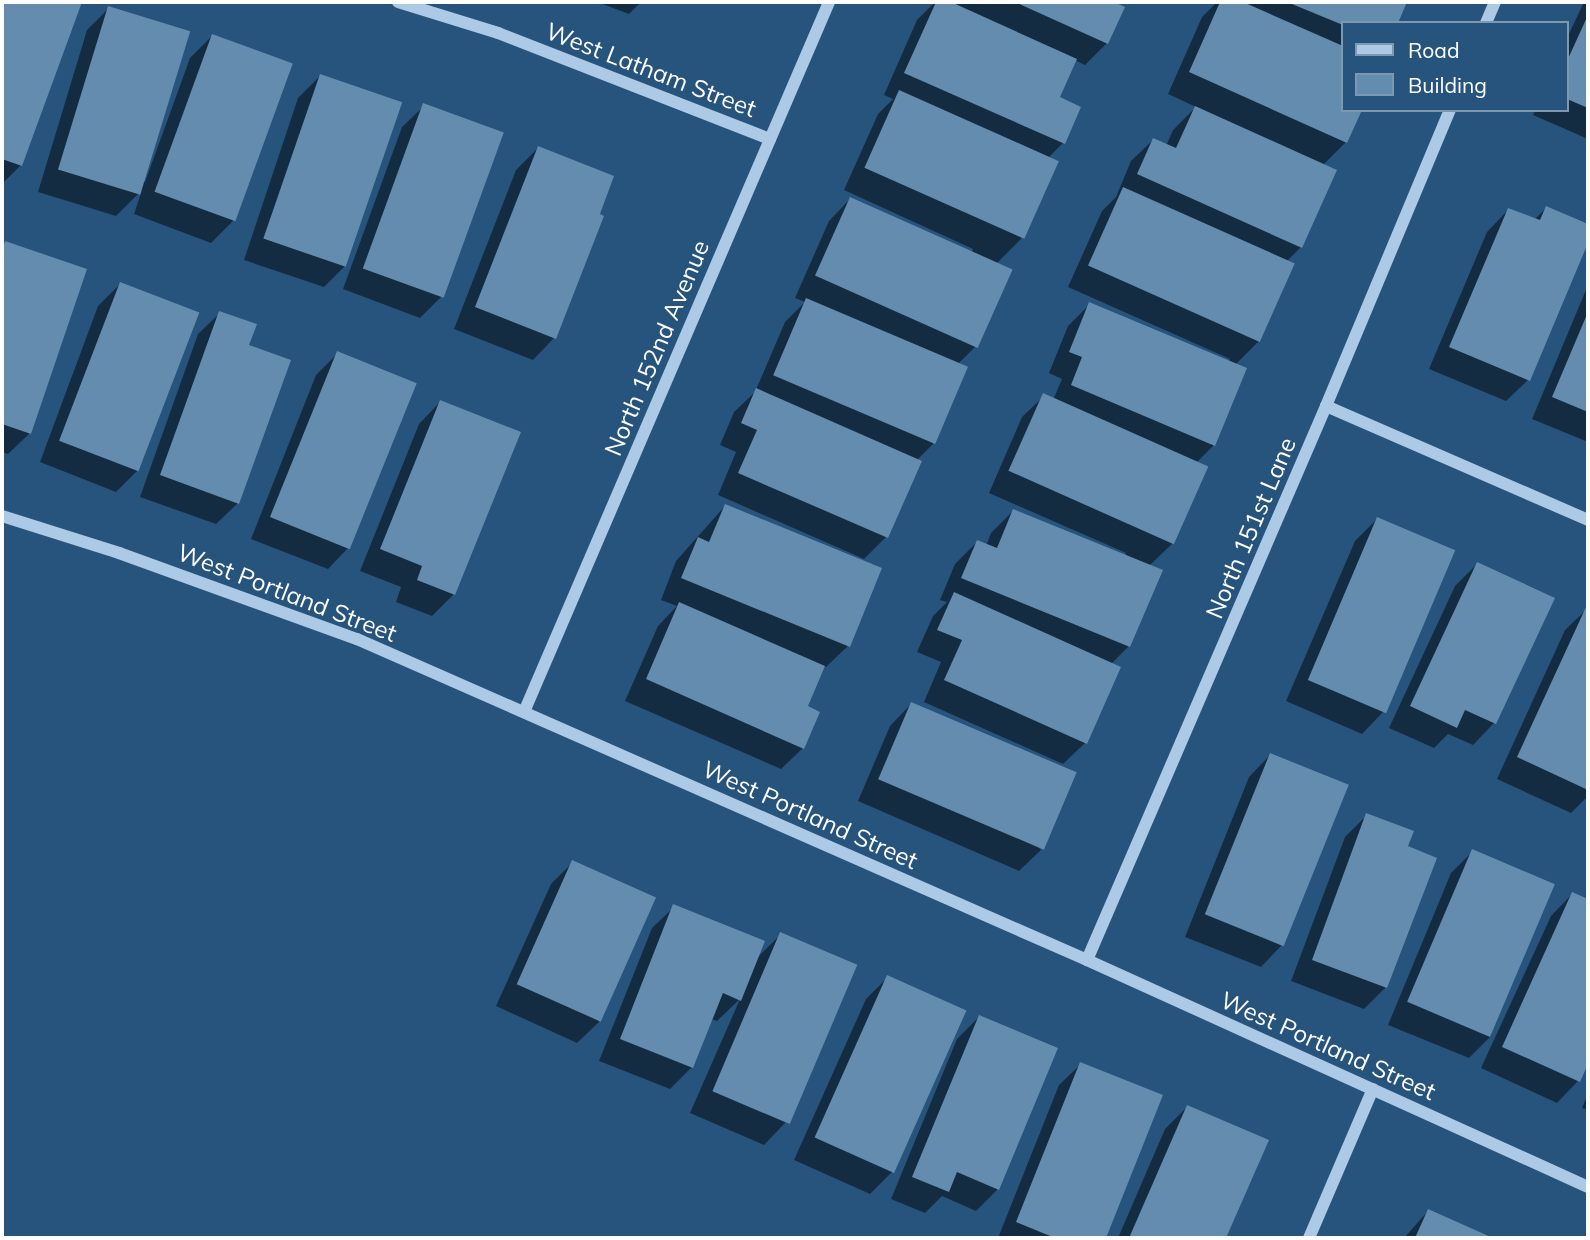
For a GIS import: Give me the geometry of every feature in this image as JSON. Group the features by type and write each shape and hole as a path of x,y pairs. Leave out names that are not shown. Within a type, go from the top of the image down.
{"street":[{"name":"West Latham Street","path":"398,2 498,33 770,139"},
{"name":"North 152nd Avenue","path":"524,712 829,2"},
{"path":"1487,21 1495,2"},
{"name":"North 151st Lane","path":"1087,960 1326,406 1449,112"},
{"path":"1326,406 1588,520"},
{"name":"West Portland Street","path":"2,516 119,553 357,639 1087,960 1588,1187"},
{"path":"1309,1238 1373,1089"}],"building":[{"path":"2,2 82,2 22,166 2,159"},
{"path":"936,2 951,2 1077,59 1060,97 1081,107 1065,144 904,73"},
{"path":"1015,2 1114,2 1125,7 1108,44"},
{"path":"1220,2 1243,2 1342,46 1342,112 1361,112 1347,143 1189,72"},
{"path":"1287,2 1407,2 1399,21 1342,21 1342,25"},
{"path":"108,6 190,31 140,195 58,170"},
{"path":"1588,15 1588,108 1569,100 1569,57"},
{"path":"212,34 293,63 235,221 155,192"},
{"path":"320,74 402,102 346,267 263,239"},
{"path":"899,90 1059,161 1024,239 864,168"},
{"path":"423,103 504,132 444,298 363,268"},
{"path":"1195,106 1337,170 1302,248 1137,174 1153,138 1176,148"},
{"path":"538,146 614,176 600,214 604,216 556,339 475,307"},
{"path":"1123,187 1295,263 1260,342 1088,266"},
{"path":"850,197 1013,269 978,348 815,276"},
{"path":"1546,206 1588,224 1588,243 1530,381 1449,347 1508,208 1540,220"},
{"path":"5,241 87,269 31,434 2,424 2,252"},
{"path":"120,282 199,312 138,471 59,441"},
{"path":"806,298 968,367 935,444 773,375"},
{"path":"1089,302 1247,368 1215,446 1071,385 1082,357 1069,352"},
{"path":"219,311 257,324 249,345 291,360 239,504 160,475"},
{"path":"1588,312 1588,412 1552,397"},
{"path":"337,351 417,383 350,549 270,517"},
{"path":"756,388 922,461 888,538 738,473 757,430 741,423"},
{"path":"1043,393 1208,467 1174,544 1008,471"},
{"path":"440,400 521,432 455,595 417,580 422,566 380,549"},
{"path":"725,504 882,568 850,647 681,578 698,537 709,542"},
{"path":"1013,509 1163,570 1130,647 961,578 977,540 997,548"},
{"path":"1377,517 1455,550 1386,713 1308,680"},
{"path":"1477,562 1555,598 1496,724 1465,710 1457,728 1410,706"},
{"path":"954,592 1121,667 1087,744 944,680 962,640 937,630"},
{"path":"679,602 825,666 808,706 820,712 804,749 646,679"},
{"path":"1588,607 1588,790 1517,757"},
{"path":"911,702 1077,772 1044,850 878,779"},
{"path":"1270,753 1349,785 1284,946 1205,914"},
{"path":"1366,813 1414,831 1408,846 1437,858 1387,988 1312,960"},
{"path":"1472,849 1555,884 1490,1037 1407,1002"},
{"path":"572,860 656,897 601,1022 517,984"},
{"path":"1572,892 1588,899 1588,1064 1580,1082 1502,1047"},
{"path":"673,904 765,941 741,1001 723,993 693,1068 620,1039"},
{"path":"780,932 857,965 790,1124 712,1091"},
{"path":"887,975 966,1010 894,1173 815,1138"},
{"path":"979,1015 1058,1048 999,1190 957,1172 949,1192 912,1177"},
{"path":"1080,1062 1163,1095 1106,1238 1055,1238 1016,1222"},
{"path":"1187,1105 1269,1140 1226,1238 1129,1238"},
{"path":"1428,1209 1493,1238 1415,1238"}]}
